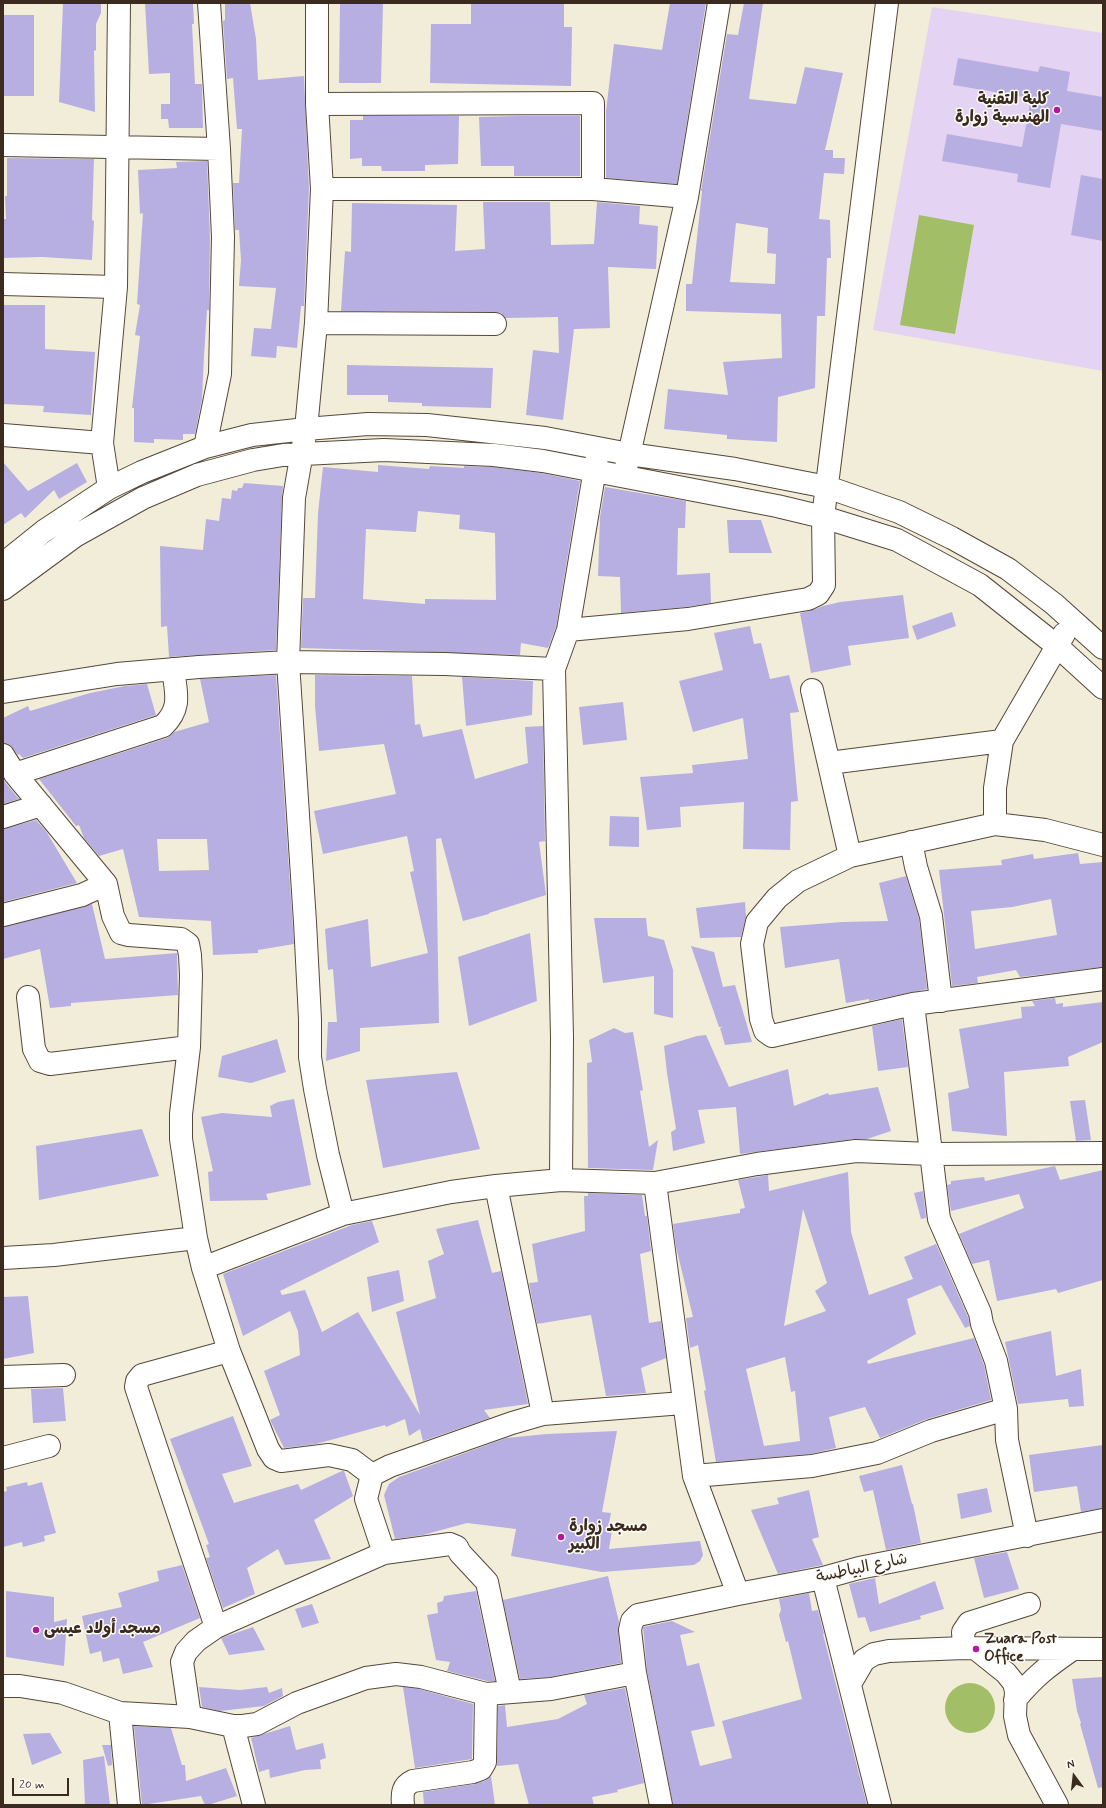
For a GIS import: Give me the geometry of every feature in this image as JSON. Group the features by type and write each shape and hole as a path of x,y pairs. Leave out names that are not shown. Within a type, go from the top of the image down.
{"street":[{"path":"109,488 102,443 116,287 119,3"},
{"path":"205,447 220,374 223,237 219,149 208,3"},
{"path":"317,3 317,104 322,189 316,323 306,429 294,498 288,662 305,922 310,1019 310,1057 327,1148 343,1214"},
{"path":"624,477 688,197 719,3"},
{"path":"568,630 688,619 808,599 818,594 824,586 823,517 887,3"},
{"path":"317,104 593,103 593,189"},
{"path":"3,145 219,149"},
{"path":"322,189 593,189 688,197"},
{"path":"3,284 116,287"},
{"path":"316,323 495,324"},
{"path":"3,564 44,531 109,488 142,472 205,447 252,434 368,424 427,425 545,438 629,454 734,469 827,487 899,512 952,538 1008,570 1054,604 1103,648"},
{"path":"3,435 102,443"},
{"path":"561,1180 562,1013 554,669 568,630 599,448"},
{"path":"3,589 75,536 150,495 197,475 254,460 283,455 384,450 434,451 494,455 543,461 762,503 823,517 897,540 945,565 980,586 1057,646 1103,688"},
{"path":"996,824 995,788 1002,741 1072,621"},
{"path":"3,692 117,674 288,662 445,664 554,669"},
{"path":"15,774 163,726 175,712 176,692 173,669"},
{"path":"812,690 850,856"},
{"path":"829,762 1002,741"},
{"path":"3,755 15,774 106,884 113,916 121,933 129,935 182,939 188,944 191,975 189,1047 181,1114 181,1139 196,1238 203,1268 229,1351 268,1449 274,1458 281,1461 329,1455 352,1460 372,1475"},
{"path":"3,817 41,805"},
{"path":"1103,845 1045,830 996,824 850,856 798,882 777,898 756,922 752,944 761,1019 765,1031 772,1036 913,1004 1103,979"},
{"path":"911,842 916,867 931,916 941,1001"},
{"path":"3,915 82,895 106,884"},
{"path":"28,997 34,1049 40,1061 50,1064 189,1047"},
{"path":"913,1004 939,1219 980,1314 982,1324 996,1361 1006,1409 1007,1440 1028,1536"},
{"path":"203,1268 343,1214 451,1192 496,1186 561,1180 655,1183 757,1164 842,1152 930,1154 1103,1153"},
{"path":"655,1183 683,1403 694,1476 738,1594"},
{"path":"496,1186 543,1414"},
{"path":"3,1258 54,1254 196,1238"},
{"path":"216,1627 136,1387 137,1380 142,1375 229,1351"},
{"path":"3,1377 64,1375"},
{"path":"384,1553 366,1499 372,1475 390,1466 512,1423 543,1414 683,1403"},
{"path":"694,1476 812,1466 877,1453 931,1431 1006,1409"},
{"path":"3,1458 49,1446"},
{"name":"شارع البياطسة","path":"635,1673 630,1630 632,1621 638,1615 823,1578 859,1568 1028,1536 1103,1520"},
{"path":"190,1717 182,1662 186,1652 196,1641 216,1627 384,1553 450,1544 457,1547 460,1553 487,1582 510,1692"},
{"path":"823,1578 880,1805"},
{"path":"1029,1604 969,1623 963,1632 970,1649 1006,1674 1014,1683 1016,1691 1015,1716 1019,1735 1057,1805"},
{"path":"850,1684 864,1660 874,1654 889,1651 970,1649 1103,1649"},
{"path":"1015,1700 1039,1673 1073,1649"},
{"path":"3,1686 20,1686 63,1693 120,1713 190,1717 233,1726 257,1724 297,1703 366,1678 396,1674 421,1677 486,1694 551,1689 635,1673 661,1805"},
{"path":"403,1805 403,1789 407,1784 413,1781 473,1772 481,1769 485,1762 486,1694"},
{"path":"120,1713 129,1805"},
{"path":"233,1726 254,1805"}],"shaded area":[{"path":"932,7 1103,33 1103,371 873,330"}],"green space":[{"path":"919,215 974,225 955,334 900,325"},
{"path":"965,1683 975,1683 988,1690 995,1703 995,1713 988,1726 975,1733 965,1733 956,1729 949,1722 945,1713 945,1703 949,1694 956,1687"}],"building":[{"path":"63,3 101,3 101,13 96,24 96,50 94,51 95,112 59,102"},
{"path":"145,3 193,3 194,24 192,24 195,84 202,84 203,128 169,128 168,119 161,119 161,104 170,104 170,73 149,74"},
{"path":"225,3 250,3 256,39 258,80 304,76 309,189 304,306 301,306 297,348 277,346 276,358 251,356 254,328 271,329 276,288 239,286 241,260 239,230 235,230 233,183 239,183 242,129 237,129 233,78 227,79 223,21 225,20"},
{"path":"340,3 383,3 381,83 339,83"},
{"path":"471,3 564,3 564,27 572,27 571,86 430,83 431,24 471,24"},
{"path":"670,3 706,3 677,184 606,178 606,111 614,44 662,50"},
{"path":"744,3 763,3 749,99 796,104 805,67 843,73 825,150 833,150 833,158 845,158 844,174 824,173 819,219 830,220 831,258 827,258 825,316 817,316 815,388 778,397 777,442 727,439 727,435 664,429 668,389 728,395 723,362 782,358 781,314 686,311 686,284 692,284 701,191 727,34 738,35","holes":["736,223 768,228 767,253 776,254 775,284 730,282"]},
{"path":"3,15 34,15 34,96 3,96"},
{"path":"958,58 1038,72 1040,66 1070,72 1067,91 1103,97 1103,131 1061,124 1050,188 1017,182 1018,174 942,161 947,134 1022,147 1031,98 953,85"},
{"path":"363,116 459,116 458,164 425,165 425,171 382,171 381,166 362,166 362,158 350,159 350,120 363,120"},
{"path":"580,116 580,176 514,176 514,166 481,166 479,117"},
{"path":"7,158 94,159 92,220 94,221 92,260 42,257 3,258 3,219 6,219 5,196 7,196"},
{"path":"207,161 210,237 209,310 207,310 202,399 195,434 183,434 183,440 154,439 154,443 134,442 134,408 132,408 140,336 135,335 140,305 137,304 143,213 140,214 138,170 177,168 176,162"},
{"path":"1081,175 1103,179 1103,241 1071,235"},
{"path":"483,202 550,202 551,245 594,244 597,202 640,206 639,224 658,226 656,269 608,267 610,328 574,329 563,420 526,415 533,350 559,353 558,317 506,318 501,313 495,312 341,311 345,251 351,252 352,203 457,205 455,251 485,249"},
{"path":"3,305 45,305 45,349 95,352 91,415 43,412 44,406 3,404"},
{"path":"347,365 493,368 491,408 422,406 422,403 388,402 388,395 347,395"},
{"path":"3,462 28,491 77,463 87,482 59,499 54,490 25,518 21,513 3,525"},
{"path":"378,465 429,469 430,466 464,468 464,466 493,467 541,473 580,481 556,627 548,648 521,643 520,655 301,648 303,598 315,598 318,513 323,467 378,472","holes":["418,511 460,515 459,529 495,533 496,600 425,599 425,604 363,599 366,529 416,532"]},
{"path":"244,483 283,486 276,650 169,657 167,626 161,627 160,546 203,550 206,519 219,521 222,498 231,499 232,490 237,491 238,488 242,488"},
{"path":"605,487 686,501 685,528 678,528 677,575 710,573 711,603 686,607 621,613 620,577 598,576 600,517"},
{"path":"727,520 761,520 772,553 729,553"},
{"path":"903,595 909,638 848,646 851,665 811,673 800,613 840,602"},
{"path":"952,612 956,626 917,640 912,626"},
{"path":"750,626 754,644 761,643 770,679 789,675 799,712 790,713 798,801 791,802 790,850 743,849 744,802 680,807 681,827 647,830 640,777 693,773 692,765 748,759 743,718 693,732 679,681 723,670 714,633"},
{"path":"276,675 294,944 258,950 258,953 213,955 211,921 139,917 123,849 99,856 84,838 79,825 76,826 39,779 167,738 174,732 209,722 200,679","holes":["157,839 207,839 209,870 159,871"]},
{"path":"315,675 412,676 415,725 420,724 423,737 462,729 475,779 528,763 525,727 543,726 545,841 539,842 546,895 463,921 441,838 436,839 439,1023 360,1028 360,1051 326,1061 328,1022 337,1022 333,969 328,970 325,929 368,919 371,967 428,953 410,872 414,871 407,836 323,854 314,811 396,794 384,744 319,751 315,706"},
{"path":"462,677 533,681 532,715 466,726"},
{"path":"147,684 156,715 23,758 19,754 18,755 9,744 3,743 3,718 28,706 30,711 90,693 125,686"},
{"path":"623,702 627,740 583,745 579,707"},
{"path":"3,778 5,782 19,799 3,804"},
{"path":"610,816 639,817 639,847 609,846"},
{"path":"36,820 46,831 77,883 3,902 3,829"},
{"path":"1078,853 1080,864 1103,862 1103,967 1020,977 1016,970 977,977 978,983 952,986 939,870 1002,865 1001,860 1033,854 1034,859","holes":["1051,899 1057,935 975,949 971,911 1012,907"]},
{"path":"906,876 919,919 927,989 869,1001 869,999 846,1003 839,959 785,968 780,927 842,922 888,921 879,883"},
{"path":"745,902 746,917 741,937 700,938 696,908"},
{"path":"92,904 105,959 177,953 178,995 71,1003 71,1006 50,1008 40,949 3,959 3,927"},
{"path":"594,918 646,918 648,936 664,940 673,970 673,1018 654,1014 654,976 603,983"},
{"path":"530,933 537,1001 469,1026 458,957"},
{"path":"691,946 714,952 723,987 735,985 752,1042 725,1045 720,1028 723,1027 719,1027"},
{"path":"1055,998 1056,1004 1063,1003 1063,1007 1103,1002 1103,1042 1068,1057 1069,1066 1004,1072 1007,1136 952,1131 948,1093 969,1088 959,1029 1022,1018 1021,1007 1035,1006 1032,1001"},
{"path":"902,1019 908,1067 878,1071 872,1026"},
{"path":"614,1028 625,1033 633,1032 643,1090 640,1091 649,1147 658,1140 653,1170 588,1168 587,1063 592,1062 589,1040"},
{"path":"706,1035 729,1087 788,1069 794,1106 828,1093 829,1095 878,1087 891,1131 867,1139 854,1139 740,1154 736,1107 698,1110 705,1143 673,1151 671,1132 676,1129 664,1046 697,1036"},
{"path":"277,1039 286,1072 251,1083 218,1077 222,1056"},
{"path":"457,1072 480,1149 383,1168 366,1080"},
{"path":"294,1099 311,1185 266,1194 268,1200 210,1201 208,1172 213,1171 201,1117 222,1113 272,1117 270,1106 278,1102"},
{"path":"1085,1100 1091,1140 1076,1141 1070,1101"},
{"path":"142,1129 159,1176 39,1200 36,1146"},
{"path":"1055,1166 1060,1180 1103,1170 1103,1280 1058,1293 1056,1289 997,1301 989,1260 972,1264 959,1234 1024,1208 1019,1194 951,1211 947,1185 951,1184 951,1181 984,1177 985,1181"},
{"path":"848,1172 851,1232 869,1295 913,1279 904,1257 936,1244 968,1317 970,1326 965,1328 941,1285 907,1299 916,1334 867,1361 868,1364 974,1338 984,1365 991,1400 927,1419 880,1438 865,1407 829,1417 836,1448 810,1454 716,1462 698,1345 690,1348 686,1318 693,1317 676,1247 673,1224 740,1213 740,1209 745,1208 738,1180 768,1175 769,1191","holes":["803,1209 827,1283 815,1291 826,1311 784,1326","785,1357 791,1392 795,1391 800,1441 764,1446 746,1369"]},
{"path":"923,1191 926,1218 921,1219 914,1193"},
{"path":"588,1193 642,1195 645,1216 647,1216 651,1251 640,1254 649,1323 661,1321 666,1358 641,1368 646,1393 606,1396 591,1315 537,1324 529,1283 538,1282 532,1244 585,1231 584,1196 588,1196"},
{"path":"478,1220 492,1273 501,1271 528,1404 484,1410 490,1418 423,1441 420,1429 409,1436 405,1419 386,1427 385,1425 316,1444 284,1448 270,1420 280,1415 264,1371 300,1355 298,1331 290,1311 243,1336 223,1274 352,1225 372,1221 379,1242 280,1291 282,1295 305,1290 322,1332 358,1312 420,1415 396,1312 436,1298 428,1261 444,1254 436,1229"},
{"path":"399,1270 404,1301 372,1312 367,1277"},
{"path":"28,1296 34,1353 3,1359 3,1297"},
{"path":"1051,1331 1056,1376 1081,1369 1084,1406 1069,1407 1068,1399 1018,1404 1005,1342"},
{"path":"63,1388 66,1421 33,1423 31,1389"},
{"path":"233,1416 252,1466 222,1474 234,1503 298,1484 301,1490 342,1471 344,1471 353,1496 314,1520 331,1559 285,1565 278,1549 247,1568 255,1594 223,1608 206,1558 210,1557 206,1545 209,1544 170,1439"},
{"path":"617,1431 602,1512 611,1513 608,1529 612,1530 609,1549 700,1541 703,1555 700,1561 694,1565 602,1572 511,1556 516,1529 467,1523 423,1535 395,1539 384,1495 389,1484 399,1477 506,1438 547,1434"},
{"path":"1103,1445 1103,1508 1081,1512 1077,1486 1034,1492 1029,1455"},
{"path":"902,1465 913,1504 921,1543 886,1550 873,1490 864,1492 859,1476"},
{"path":"27,1482 28,1486 42,1482 56,1533 44,1536 45,1541 23,1547 22,1542 3,1547 3,1492 7,1491 6,1487"},
{"path":"987,1488 992,1512 961,1519 957,1494"},
{"path":"809,1490 819,1537 812,1539 823,1565 778,1574 751,1510 779,1504 777,1498"},
{"path":"1007,1552 1019,1589 984,1598 974,1558"},
{"path":"182,1565 200,1618 143,1642 153,1667 123,1674 119,1658 103,1662 101,1651 90,1654 82,1616 122,1607 118,1593 159,1581 157,1571"},
{"path":"608,1576 619,1622 618,1631 621,1663 549,1677 520,1679 503,1600"},
{"path":"875,1578 879,1604 935,1581 944,1609 920,1616 921,1619 870,1632 865,1617 858,1618 849,1584"},
{"path":"6,1591 54,1597 54,1622 67,1619 64,1666 6,1657"},
{"path":"476,1591 495,1681 487,1681 447,1671 450,1662 436,1660 427,1615 438,1613 437,1603 443,1601 444,1596"},
{"path":"809,1593 812,1611 818,1610 867,1805 673,1805 647,1671 643,1627 672,1621 695,1632 680,1635 687,1666 699,1663 715,1726 691,1731 700,1766 732,1758 722,1721 802,1699 788,1641 786,1642 779,1615 781,1610 779,1599"},
{"path":"312,1604 319,1623 302,1628 295,1609"},
{"path":"253,1627 265,1650 229,1655 221,1638"},
{"path":"1103,1677 1103,1787 1098,1788 1080,1724 1072,1679"},
{"path":"199,1687 240,1690 267,1687 269,1693 282,1688 283,1696 264,1706 220,1711 202,1707"},
{"path":"403,1687 419,1689 473,1704 472,1759 415,1768"},
{"path":"625,1688 644,1783 617,1790 618,1792 592,1797 594,1805 529,1805 518,1764 497,1766 498,1706 505,1705 507,1727 558,1719 587,1704 584,1695"},
{"path":"134,1726 171,1728 182,1765 185,1765 186,1781 226,1768 237,1796 208,1805 205,1805 201,1796 142,1805"},
{"path":"290,1726 296,1750 323,1743 326,1758 320,1760 321,1769 305,1770 270,1778 269,1769 259,1772 251,1738"},
{"path":"50,1733 62,1753 32,1765 23,1734"},
{"path":"102,1745 111,1745 112,1765 108,1766"},
{"path":"104,1756 110,1805 85,1805 83,1760"},
{"path":"491,1776 495,1805 424,1805 423,1792 475,1784 485,1781"}],"place":[{"name":"كلية التقنية الهندسية زوارة","path":"1057,110"},
{"name":"مسجد زوارة الكبير","path":"561,1537"},
{"name":"مسجد أولاد عيسى","path":"36,1630"},
{"name":"Zuara Post Office","path":"976,1649"}]}
